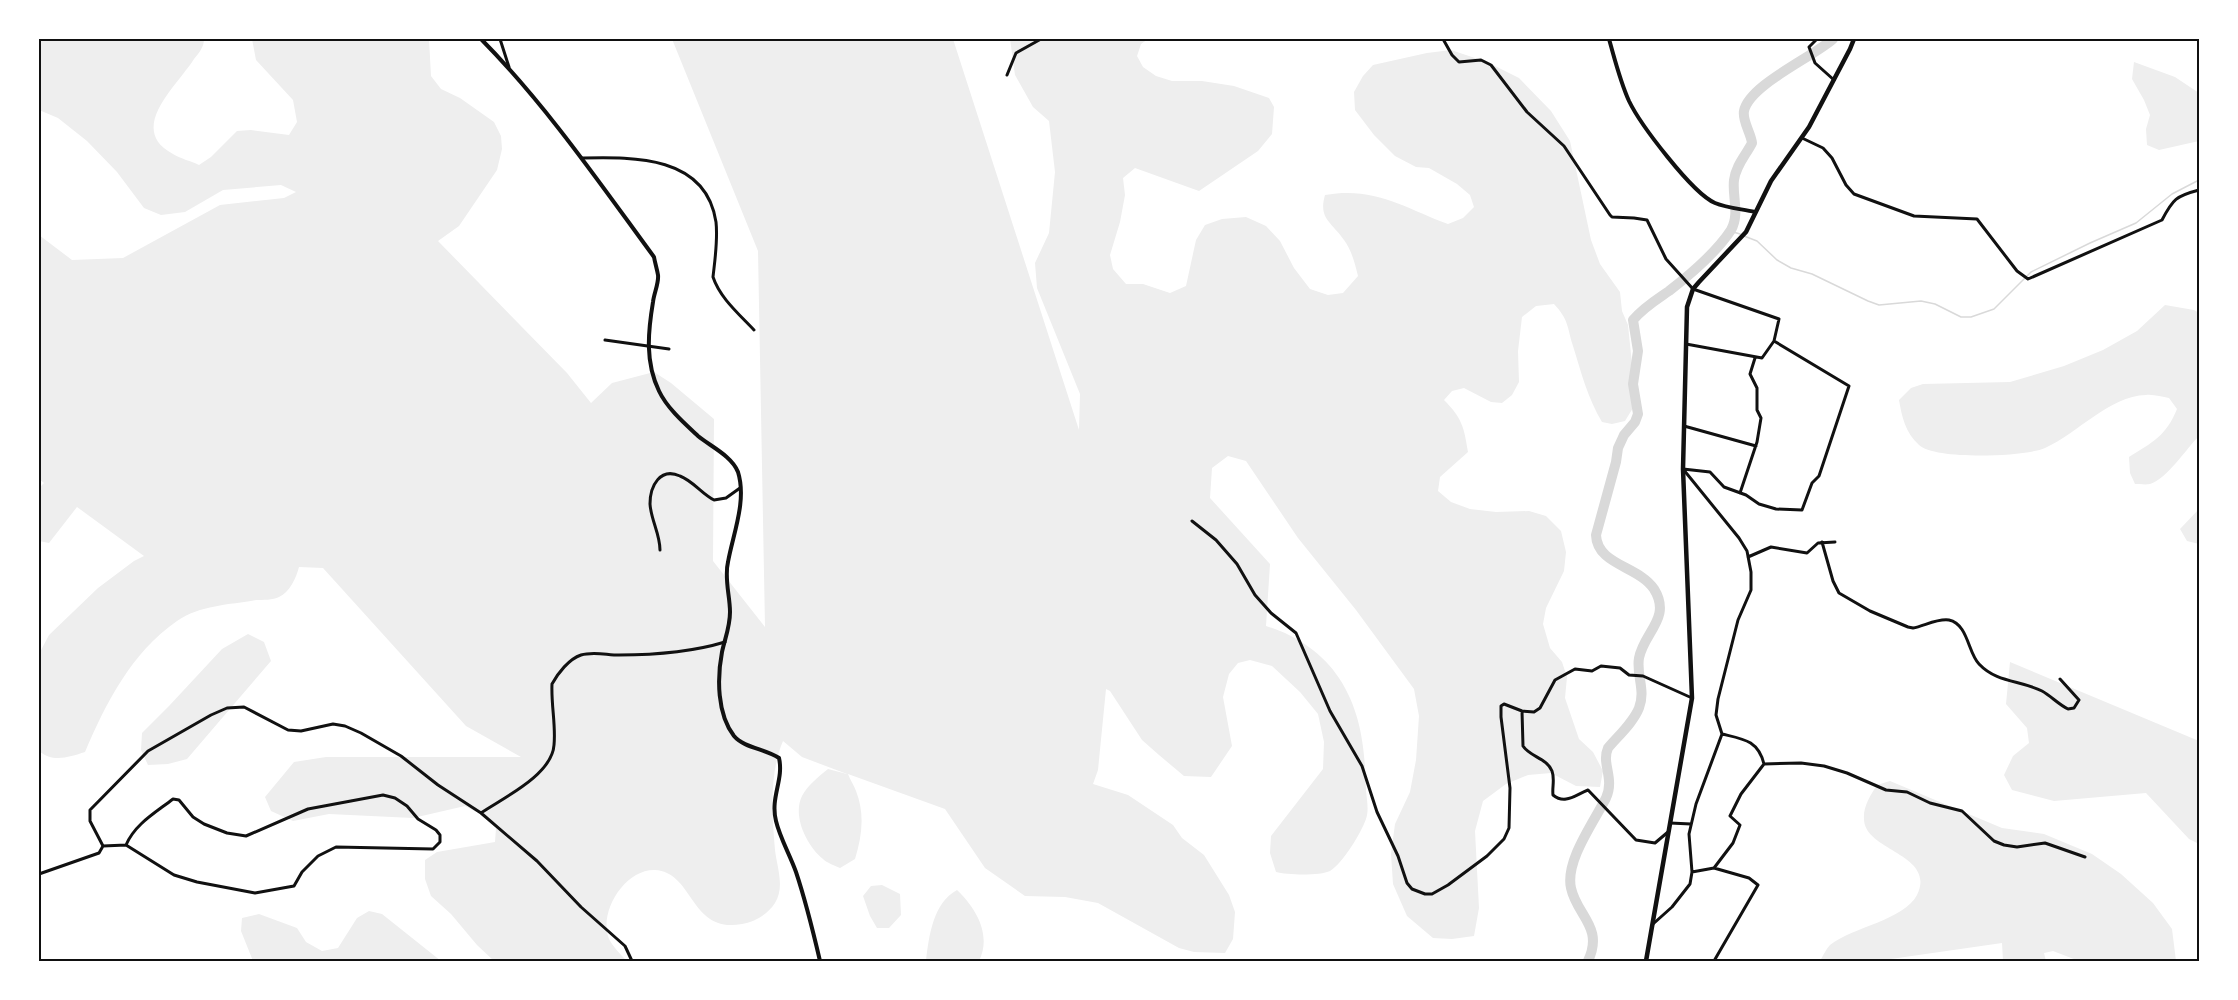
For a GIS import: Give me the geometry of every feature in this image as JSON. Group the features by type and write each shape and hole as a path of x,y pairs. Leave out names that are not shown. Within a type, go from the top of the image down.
{"main road":[{"path":"1647,961 1692,698 1683,469 1687,307 1693,289 1742,238 1776,172 1802,138 1851,49 1854,39"}],"street":[{"path":"481,39 509,67"},
{"path":"500,39 513,75 544,109 582,158 654,257 659,277 649,332 648,356 659,391 676,414 698,436 731,461 737,471 741,499 727,566 730,611 729,630 722,652 720,685 722,706 728,726 736,739 769,751 779,758 782,770 773,805 776,822 787,846 810,913 820,961"},
{"path":"1007,75 1016,53 1041,39"},
{"path":"1443,39 1452,56 1459,62 1481,60 1491,64 1527,112 1564,146 1610,215 1647,220 1666,259 1693,289 1779,319 1774,341 1762,358 1686,344"},
{"path":"1609,39 1629,102 1643,125 1682,172 1704,196 1715,203 1755,212"},
{"path":"1817,39 1809,47 1815,63 1834,80"},
{"path":"1802,138 1823,148 1832,158 1846,185 1854,194 1914,216 1977,219 2017,271 2028,279 2162,220 2181,194 2199,190"},
{"path":"582,158 620,158 659,162 689,176 702,189 710,203 716,223 717,243 713,277 715,283 719,291 754,330"},
{"path":"605,340 669,348"},
{"path":"1683,469 1710,472 1724,487 1767,506 1802,510 1812,483 1819,476 1849,386 1774,341"},
{"path":"1740,493 1756,446 1761,418 1756,410 1757,388 1750,374 1755,358"},
{"path":"1684,426 1756,446"},
{"path":"1652,924 1672,908 1690,884 1692,873 1689,834 1691,824 1698,796 1722,734 1716,715 1718,699 1738,620 1751,590 1748,557 1739,538 1683,469"},
{"path":"660,550 650,503 657,480 662,475 678,474 714,500 726,498 741,488"},
{"path":"1192,521 1216,540 1237,564 1255,595 1271,613 1296,633 1330,711 1362,766 1377,812 1398,856 1407,883 1412,889 1425,894 1432,894 1448,885 1487,856 1504,839 1509,828 1510,788 1501,706 1508,703 1522,711 1534,712 1540,708 1555,680 1575,669 1592,670 1601,666 1620,668 1629,675 1643,676 1692,698"},
{"path":"1748,557 1771,547 1807,553 1818,543 1835,542"},
{"path":"1822,543 1835,587 1848,599 1908,627 1913,628 1948,620 1956,623 1967,639 1971,654 1985,670 1996,677 2042,691 2068,709 2074,708 2079,700 2060,679"},
{"path":"481,813 527,783 549,761 555,743 552,684 570,661 580,655 622,655 684,650 706,648 725,642"},
{"path":"103,846 90,821 90,810 148,752 211,715 234,707 244,707 288,730 301,731 333,724 361,733 401,756 438,785 481,813 537,861 581,907 625,946 632,961"},
{"path":"1522,711 1523,746 1548,764 1552,770 1553,795 1561,800 1569,799 1588,790 1638,841 1655,843 1665,832 1669,831"},
{"path":"1714,868 1733,843 1740,825 1730,816 1742,794 1764,764 1762,755 1749,740 1722,734"},
{"path":"1764,764 1801,763 1840,771 1886,790 1907,792 1930,803 1962,811 1994,841 2004,845 2017,847 2045,843 2085,857"},
{"path":"103,846 126,845 174,875 197,882 255,893 294,886 302,872 318,856 336,847 433,849 440,842 440,836 436,830 418,819 407,806 395,798 383,795 308,808 246,836 227,833 204,824 193,817 179,800 173,799 153,816 144,819 130,836 126,845"},
{"path":"1670,823 1691,824"},
{"path":"39,874 99,853 103,846"},
{"path":"1692,873 1714,868 1749,878 1758,885 1714,961"}],"shaded area":[{"path":"39,39 204,39 201,50 167,94 160,107 155,120 154,132 160,144 176,156 199,165 211,157 237,131 251,130 289,135 297,122 293,100 256,60 252,39 429,39 431,76 441,89 460,98 494,122 501,136 502,149 497,170 459,226 438,241 567,373 591,403 612,383 654,372 671,383 714,419 713,561 765,627 758,251 672,39 953,39 1079,430 1080,394 1037,288 1035,263 1049,233 1055,172 1049,121 1033,107 1015,75 1010,39 1148,39 1141,44 1137,56 1143,67 1156,76 1172,81 1202,81 1234,86 1269,98 1274,107 1272,134 1258,151 1199,191 1135,168 1123,178 1125,195 1110,255 1113,269 1126,284 1143,284 1170,293 1186,286 1196,240 1205,225 1222,219 1246,217 1266,226 1280,241 1294,268 1310,289 1328,295 1343,293 1358,276 1347,244 1327,220 1323,210 1325,195 1359,193 1374,196 1403,205 1448,224 1463,218 1474,207 1470,195 1457,184 1429,168 1416,167 1395,156 1374,135 1355,110 1354,92 1363,76 1373,65 1451,50 1487,62 1519,78 1551,111 1570,141 1591,240 1600,264 1620,292 1622,311 1628,325 1636,403 1625,421 1612,424 1602,422 1585,385 1567,324 1562,315 1554,304 1536,306 1522,317 1518,351 1519,382 1512,395 1502,403 1491,402 1464,388 1452,391 1444,400 1461,423 1468,452 1440,477 1438,491 1451,502 1470,509 1496,512 1529,511 1546,516 1561,531 1566,552 1564,571 1546,608 1543,624 1550,648 1562,662 1567,677 1565,698 1579,739 1593,752 1603,771 1600,787 1576,786 1551,773 1528,775 1506,784 1483,801 1475,831 1479,908 1474,936 1452,939 1433,938 1407,916 1393,884 1391,854 1395,824 1410,792 1416,760 1419,716 1414,689 1356,610 1298,538 1246,461 1228,456 1212,468 1210,498 1270,564 1266,626 1297,639 1325,660 1347,691 1361,733 1368,809 1366,819 1356,839 1346,855 1330,871 1319,874 1276,872 1270,853 1271,836 1323,769 1324,742 1318,714 1300,692 1272,666 1250,660 1238,663 1229,674 1223,697 1232,746 1211,777 1184,776 1142,740 1110,691 1106,689 1098,770 1093,784 1128,795 1173,825 1182,838 1204,855 1229,895 1235,912 1233,939 1225,953 1194,952 1179,948 1098,903 1065,897 1025,896 985,868 945,809 848,774 861,808 859,842 855,859 840,868 831,864 817,853 807,839 800,821 799,804 807,788 828,769 847,774 802,757 783,741 775,767 773,794 774,837 780,890 775,903 765,914 742,924 725,925 712,920 702,912 678,881 668,873 655,870 644,871 625,883 618,892 608,914 609,939 627,961 494,961 451,914 431,896 425,879 425,860 437,852 495,842 496,828 482,815 465,806 413,818 329,814 293,821 271,811 265,797 294,762 326,757 521,757 466,726 323,568 299,567 289,588 277,598 205,609 177,621 146,648 133,664 111,697 85,752 61,758 44,755 39,751 39,654 49,635 98,588 144,556 77,507 49,543 39,541 39,488 44,483 39,479 39,235 72,260 123,258 220,205 284,198 296,192 281,185 223,190 185,212 161,215 144,208 117,172 87,141 58,118 39,110"},
{"path":"2134,62 2175,77 2199,93 2199,141 2159,150 2147,145 2146,129 2150,115 2132,79"},
{"path":"2165,305 2199,313 2199,436 2170,470 2156,481 2148,484 2135,484 2130,473 2129,457 2163,432 2177,409 2169,398 2155,395 2132,397 2119,402 2057,442 2034,451 1980,456 1942,453 1919,445 1907,430 1899,400 1911,388 1923,384 2010,382 2064,366 2103,350 2137,331"},
{"path":"2199,509 2199,544 2187,541 2180,529"},
{"path":"248,634 264,642 271,661 187,759 168,764 148,765 141,750 142,733 222,649"},
{"path":"2010,662 2199,741 2199,844 2189,839 2146,793 2054,801 2012,790 2004,775 2013,756 2029,743 2027,728 2006,704"},
{"path":"1890,781 2002,828 2044,834 2092,854 2121,874 2153,903 2172,929 2176,961 2079,961 2053,951 2044,953 2046,961 2003,961 2002,943 1877,961 1820,961 1830,945 1901,911 1917,895 1920,881 1917,870 1909,861 1875,839 1867,830 1864,819 1866,806 1877,785"},
{"path":"882,885 900,894 901,915 889,928 877,928 863,896 871,886"},
{"path":"957,890 976,914 983,932 983,951 979,961 926,961 937,912 942,903"},
{"path":"369,911 382,914 441,961 253,961 241,931 242,918 259,914 297,928 306,942 322,951 338,948 357,918"}],"waterway":[{"path":"1588,961 1593,939 1588,922 1571,888 1572,866 1606,798 1609,784 1606,760 1608,748 1629,724 1639,708 1642,695 1639,658 1655,625 1660,608 1659,599 1647,581 1603,553 1596,535 1618,448 1638,414 1633,384 1638,351 1633,320 1646,307 1703,263 1731,230 1735,218 1735,175 1752,143 1744,115 1748,101 1769,82 1833,39"},
{"path":"1744,236 1757,241 1777,260 1791,268 1812,274 1879,305 1921,301 1935,304 1961,317 1971,317 1994,309 2031,272 2136,223 2172,194 2199,180"},
{"path":"1730,231 1740,234"}]}
